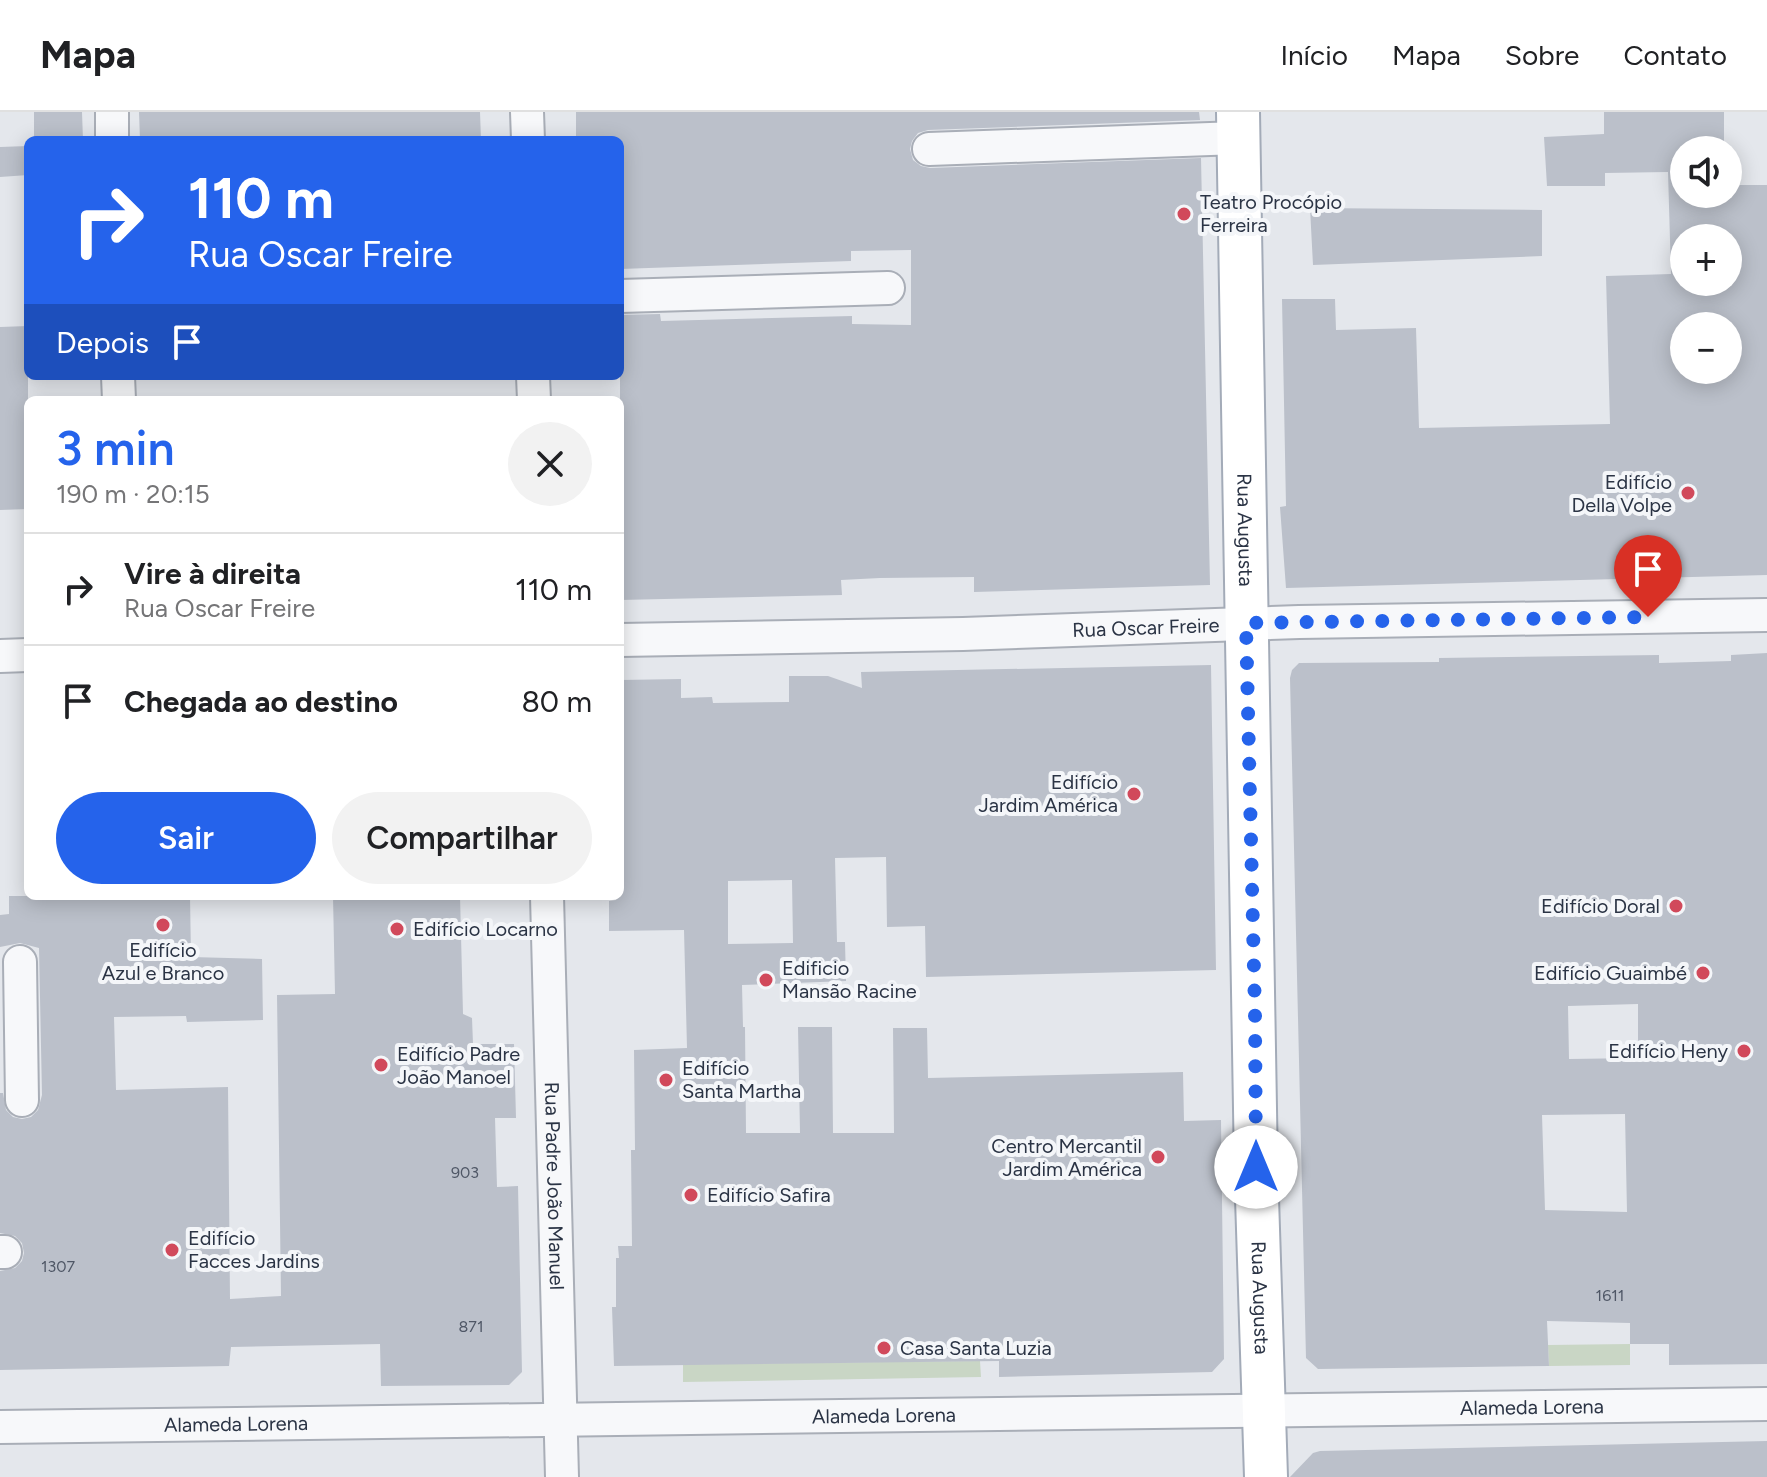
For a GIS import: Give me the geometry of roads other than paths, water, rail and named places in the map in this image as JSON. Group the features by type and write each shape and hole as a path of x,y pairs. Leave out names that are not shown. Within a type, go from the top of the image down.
{"main road":[{"name":"Rua Augusta","path":"1238,125 1256,1167 1266,1477"}],"street":[{"path":"112,112 112,136"},
{"path":"527,112 528,136"},
{"path":"929,149 1238,125"},
{"path":"624,296 888,288"},
{"name":"Rua Oscar Freire","path":"624,640 963,634 1246,623 1767,615"},
{"path":"0,656 24,655"},
{"name":"Rua Padre João Manuel","path":"547,900 562,1477"},
{"path":"20,962 10,1031 22,1100"},
{"name":"Alameda Lorena","path":"0,1427 1767,1404"}],"place":[{"name":"Teatro Procópio Ferreira","path":"1184,214"},
{"name":"Edifício Della Volpe","path":"1688,493"},
{"name":"Edifício Jardim América","path":"1134,794"},
{"name":"Edifício Doral","path":"1676,906"},
{"name":"Edifício Azul e Branco","path":"163,925"},
{"name":"Edifício Locarno","path":"397,929"},
{"name":"Edifício Guaimbé","path":"1703,973"},
{"name":"Edificio Mansão Racine","path":"766,980"},
{"name":"Edifício Heny","path":"1744,1051"},
{"name":"Edifício Padre João Manoel","path":"381,1065"},
{"name":"Edifício Santa Martha","path":"666,1080"},
{"name":"Centro Mercantil Jardim América","path":"1158,1157"},
{"name":"Edifício Safira","path":"691,1195"},
{"name":"Edifício Facces Jardins","path":"172,1250"},
{"name":"Casa Santa Luzia","path":"884,1348"}]}
